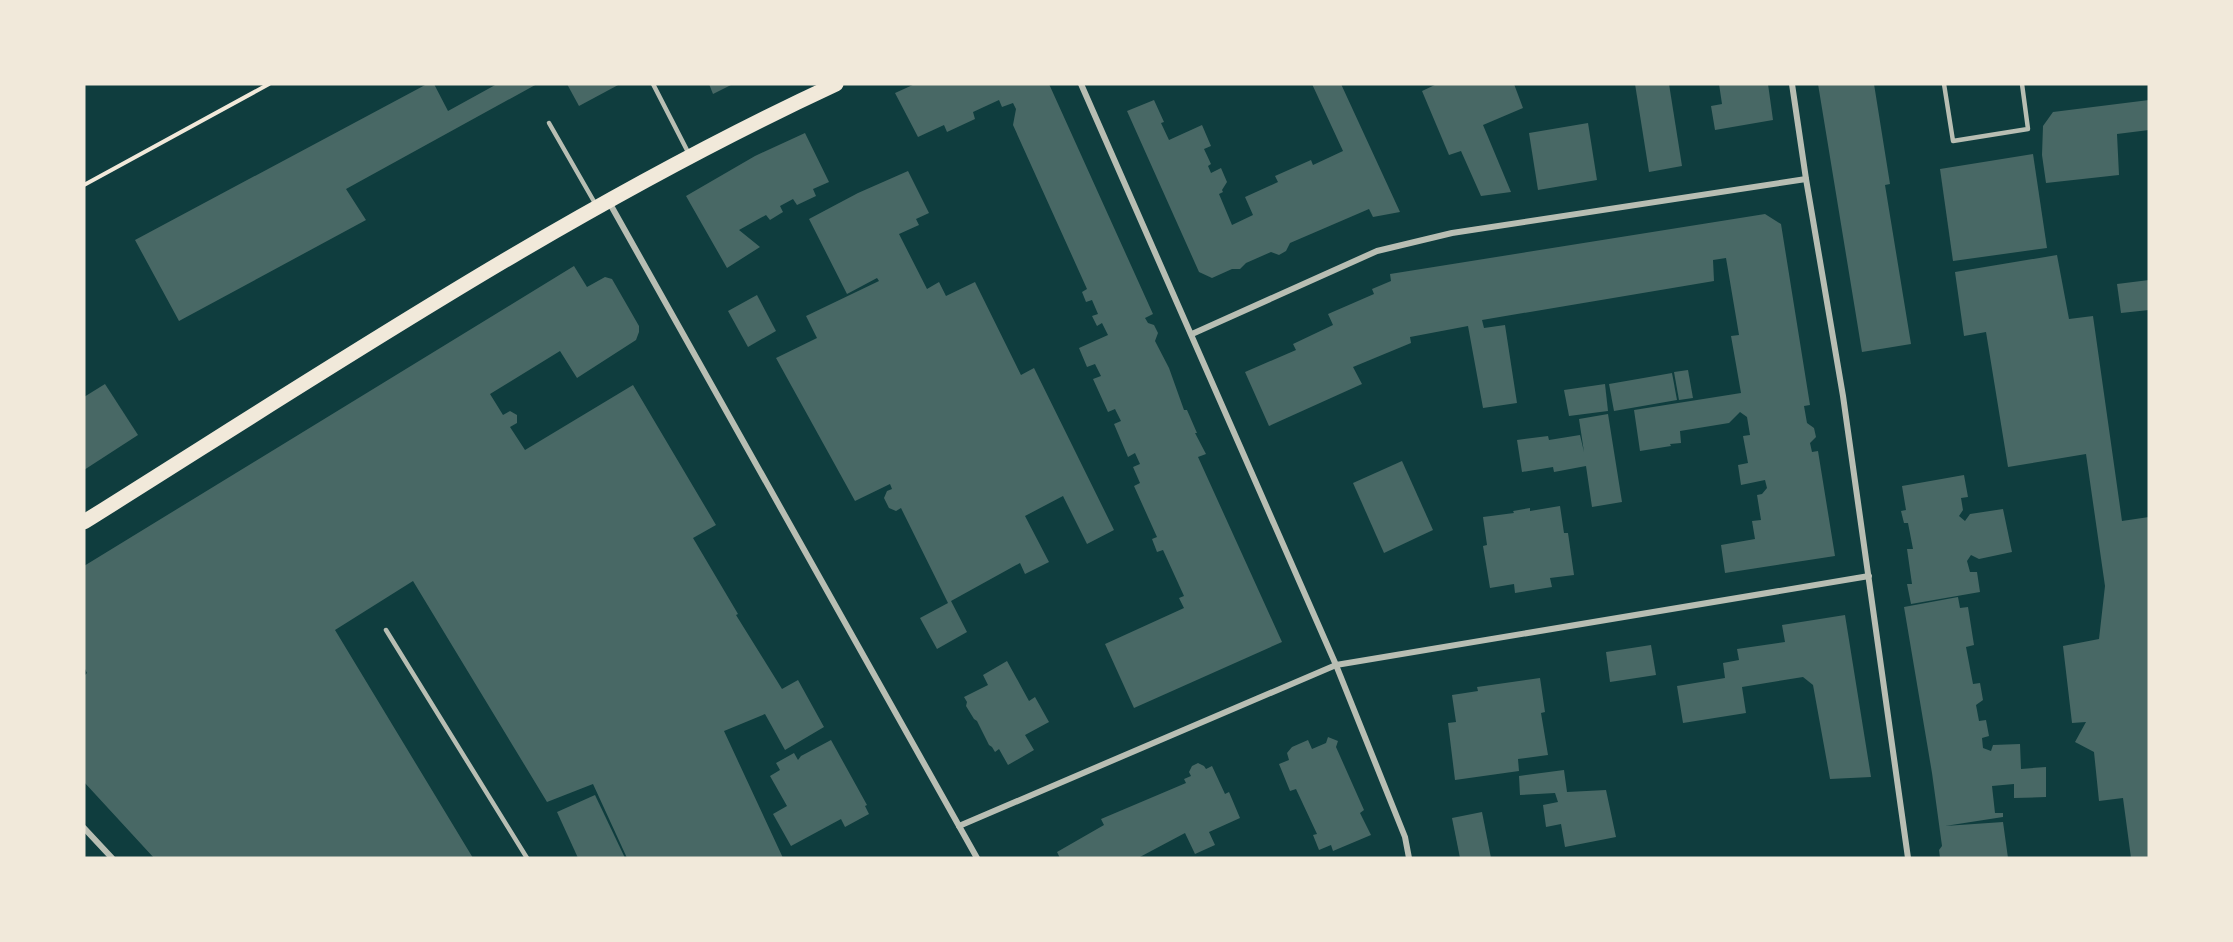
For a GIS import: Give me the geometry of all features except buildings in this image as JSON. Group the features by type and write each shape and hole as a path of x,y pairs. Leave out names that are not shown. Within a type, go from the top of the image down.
{"main road":[{"path":"84,522 544,236 691,156 836,84"}],"street":[{"path":"1081,84 1336,665 1405,837 1409,858"},
{"path":"1792,84 1843,396 1908,858"},
{"path":"1192,334 1377,251 1452,233 1806,179"},
{"path":"603,204 977,858"},
{"path":"959,826 1336,665 1869,576"},
{"path":"84,828 112,858"}],"lane":[{"path":"653,84 691,156"},
{"path":"1944,84 1953,141 2028,129 2022,84"},
{"path":"549,123 603,204"},
{"path":"386,630 527,858"}],"path":[{"path":"84,185 270,84"}]}
